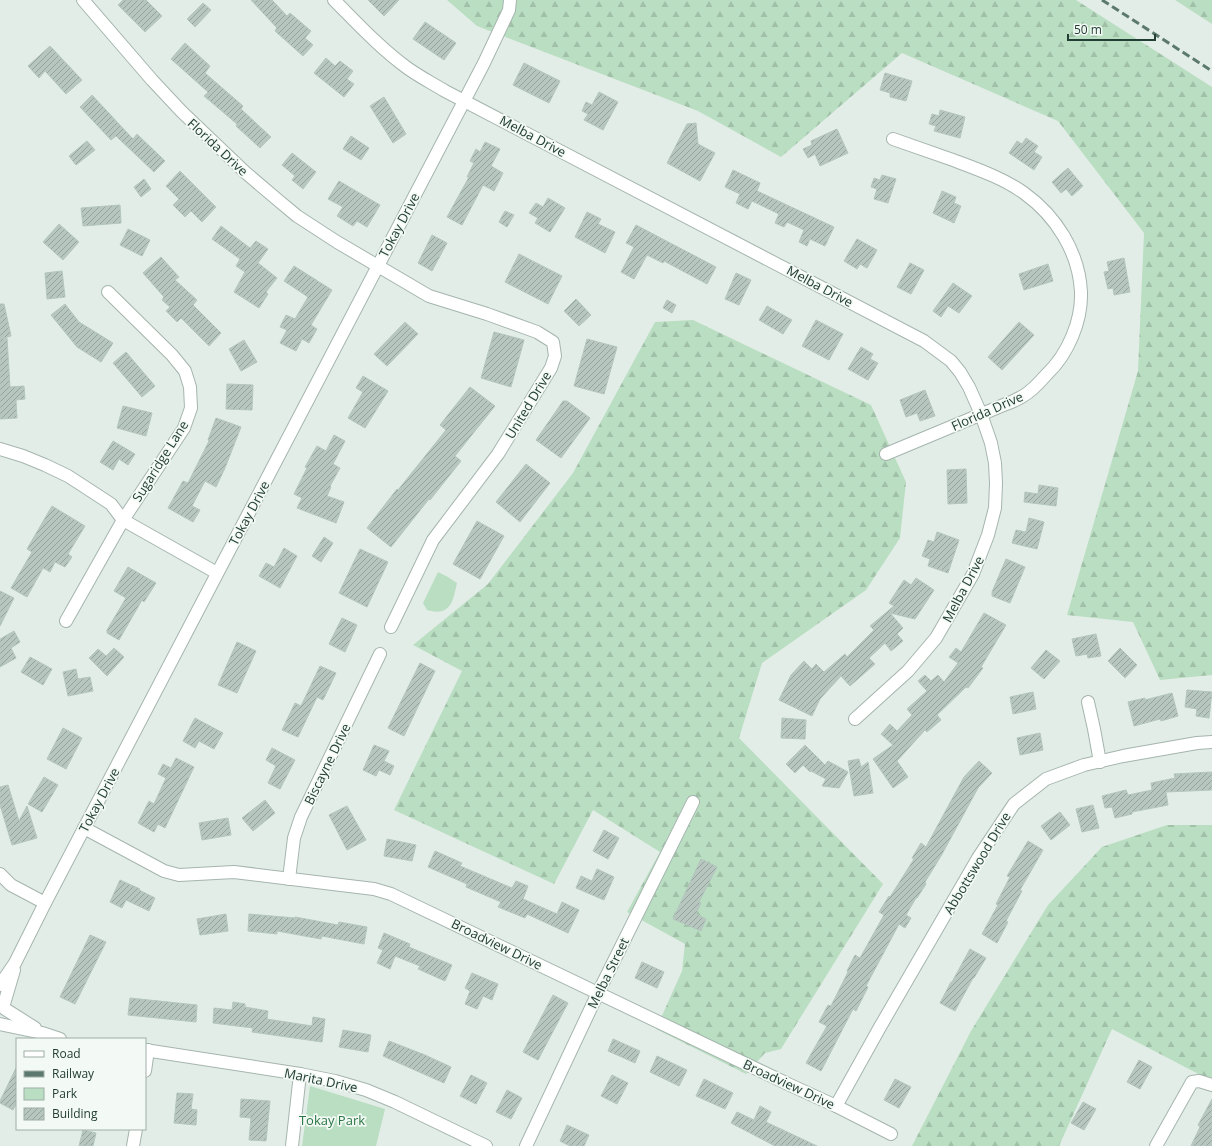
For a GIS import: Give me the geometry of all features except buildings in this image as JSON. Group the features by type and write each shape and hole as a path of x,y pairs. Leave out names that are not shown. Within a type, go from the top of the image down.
{"street":[{"name":"Florida Drive","path":"83,0 169,100 246,173 298,216 337,242 378,266"},
{"name":"Melba Drive","path":"334,0 382,46 418,75 924,341 951,361 960,372 969,387 981,414 991,443 995,463 995,508 988,535 973,574 936,638 908,671 855,719"},
{"name":"Tokay Drive","path":"0,985 15,963 484,63 508,10 510,0"},
{"name":"Florida Drive","path":"886,454 1024,396 1054,368 1065,352 1074,331 1080,310 1081,292 1078,273 1072,254 1063,234 1052,218 1035,202 1010,184 980,170 893,139"},
{"name":"United Drive","path":"378,266 429,296 538,332 553,342 555,356 551,368 498,454 433,540 391,627"},
{"name":"Sugaridge Lane","path":"66,621 123,520 184,428 191,408 190,386 185,371 172,355 108,292"},
{"path":"0,450 23,456 68,476 111,504 123,520 217,573"},
{"name":"Biscayne Drive","path":"289,879 294,838 301,817 380,654"},
{"path":"1088,702 1100,762"},
{"name":"Abbottswood Drive","path":"836,1106 978,858 1014,804 1046,779 1084,765 1189,744 1212,742"},
{"name":"Melba Street","path":"526,1146 598,993 692,802"},
{"name":"Broadview Drive","path":"84,828 164,871 179,875 234,872 374,889 391,894 836,1106 891,1134"},
{"path":"0,874 11,885 45,903"},
{"name":"Tokay Drive","path":"0,1022 5,1013 3,1004 15,963"},
{"path":"3,1004 42,1033"},
{"path":"0,1022 57,1038"},
{"name":"Marita Drive","path":"146,1050 300,1074 335,1081 366,1090 395,1102 486,1146"},
{"path":"292,1146 300,1074"},
{"path":"1156,1146 1192,1082 1199,1081 1212,1085"},
{"path":"133,1146 136,1130"}],"green space":[{"path":"447,0 1076,0 1212,87 1212,675 1160,680 1133,622 1067,615 1138,371 1144,233 1058,121 902,53 781,157 698,111 477,26"},
{"path":"1175,0 1212,0 1212,24"},
{"path":"693,320 871,405 906,482 900,538 866,590 762,663 739,738 883,884 781,1049 765,1053 746,1074 656,1029 682,971 685,944 627,912 660,852 593,810 554,884 394,810 462,671 413,645 488,584 573,473 655,322"},
{"path":"438,572 457,583 450,606 441,611 435,612 427,610 423,603"},
{"path":"1167,825 1212,825 1212,1081 1112,1029 1059,1146 912,1146 971,1031 1048,905 1102,847"},
{"name":"Tokay Park","path":"310,1086 385,1109 376,1146 302,1146"}],"railway":[{"path":"1102,0 1212,71"}]}
